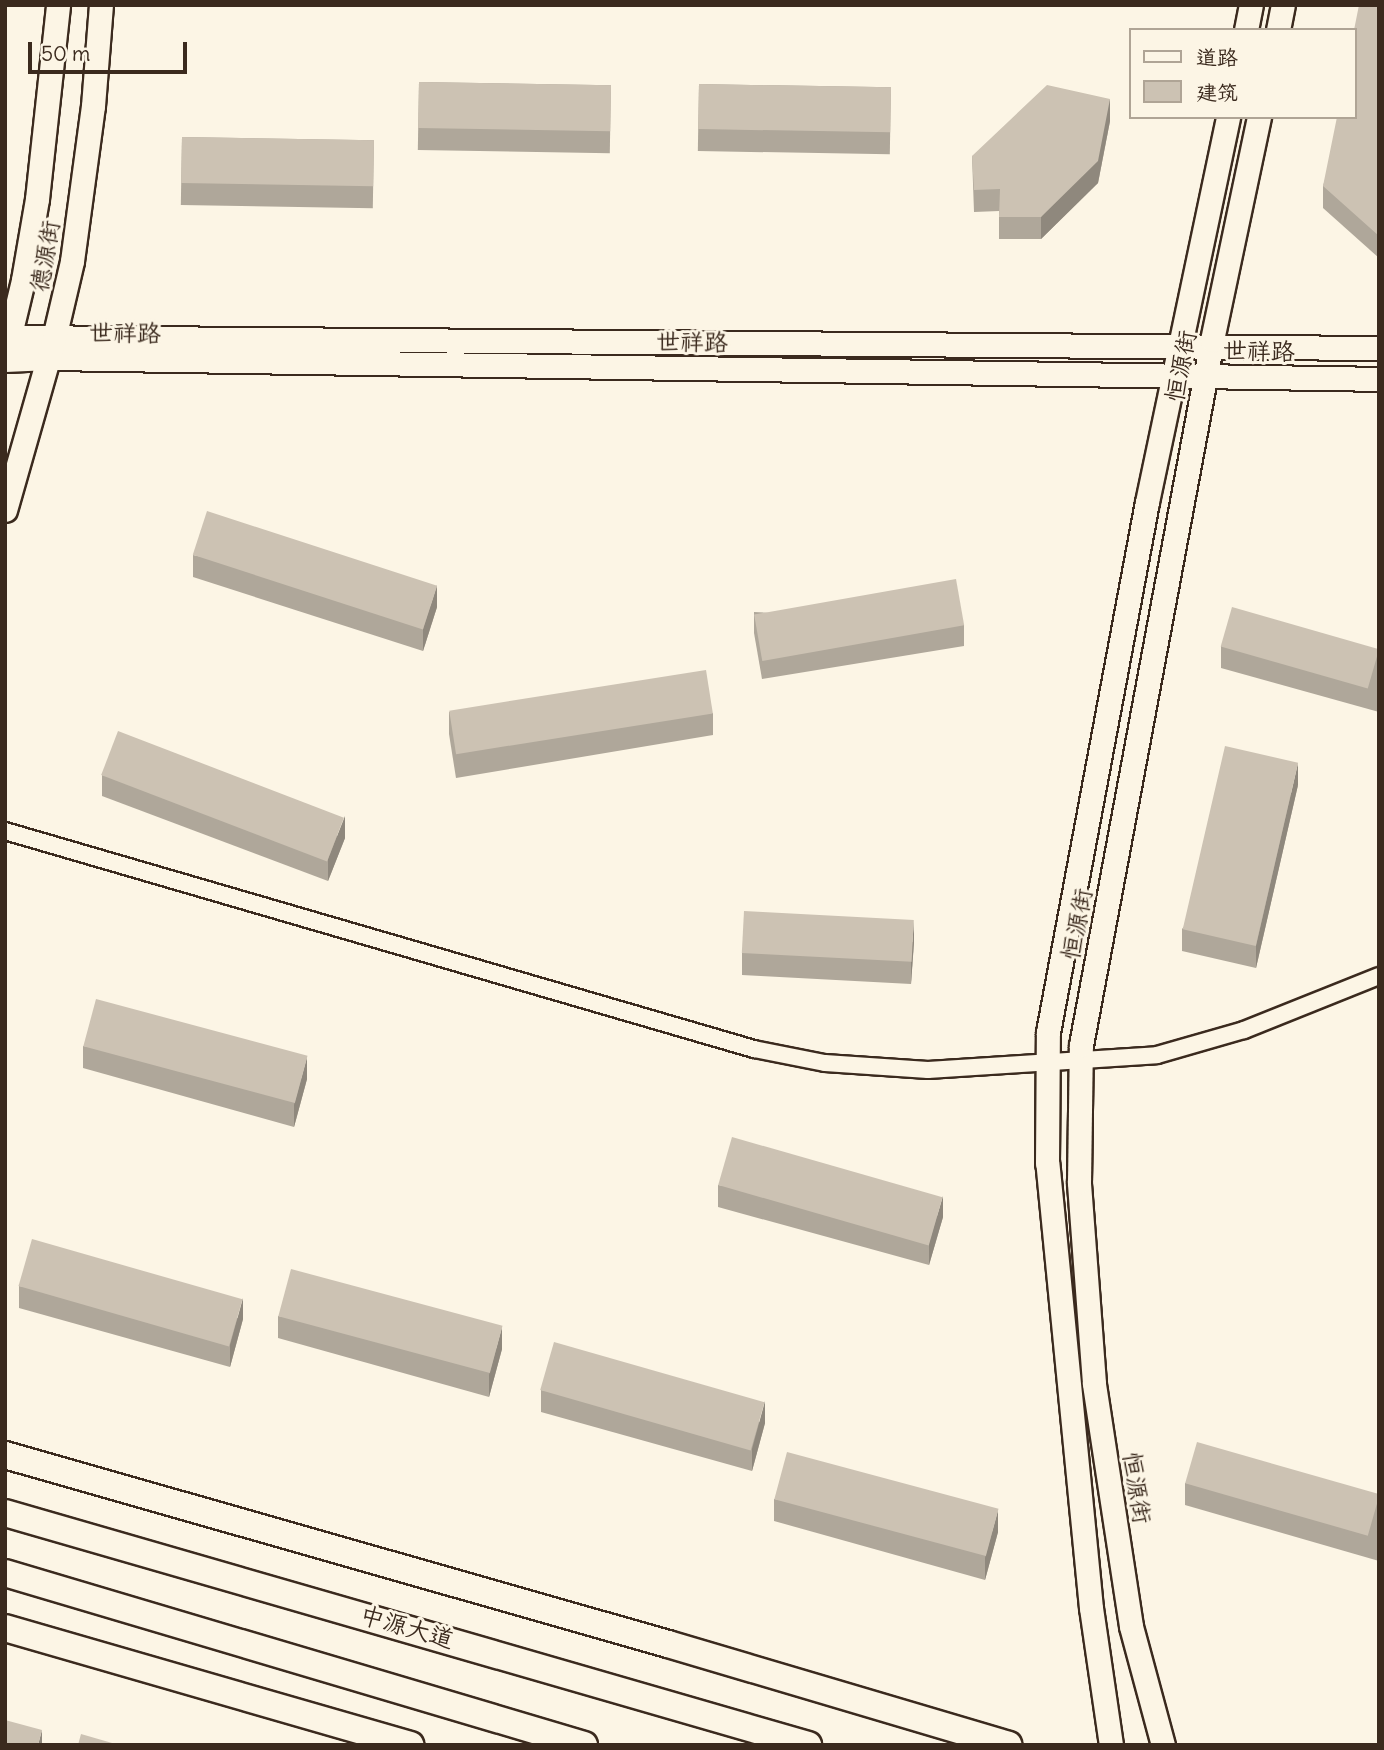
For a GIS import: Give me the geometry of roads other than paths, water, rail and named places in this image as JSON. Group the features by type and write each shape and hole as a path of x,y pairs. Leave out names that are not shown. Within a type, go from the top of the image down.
{"main road":[{"name":"德源街","path":"7,350 37,199 58,5"},
{"name":"德源街","path":"5,510 52,348 72,261 83,192 101,5"},
{"path":"1246,28 1251,5"},
{"path":"1278,28 1283,5"},
{"name":"恒源街","path":"1111,1745 1091,1608 1047,1163 1048,1032 1080,852 1228,119"},
{"name":"恒源街","path":"1163,1745 1131,1626 1094,1383 1079,1182 1081,1061 1084,1032 1211,346 1259,119"},
{"name":"世祥路","path":"7,350 1180,346 1379,348"},
{"name":"世祥路","path":"52,348 1379,379"},
{"path":"5,1455 668,1644 1008,1745"},
{"name":"中源大道","path":"5,1513 808,1745"},
{"path":"5,1573 584,1745"},
{"path":"5,1628 410,1745"}],"street":[{"path":"5,831 754,1049 825,1063 928,1070 1157,1055 1244,1030 1379,976"}]}
